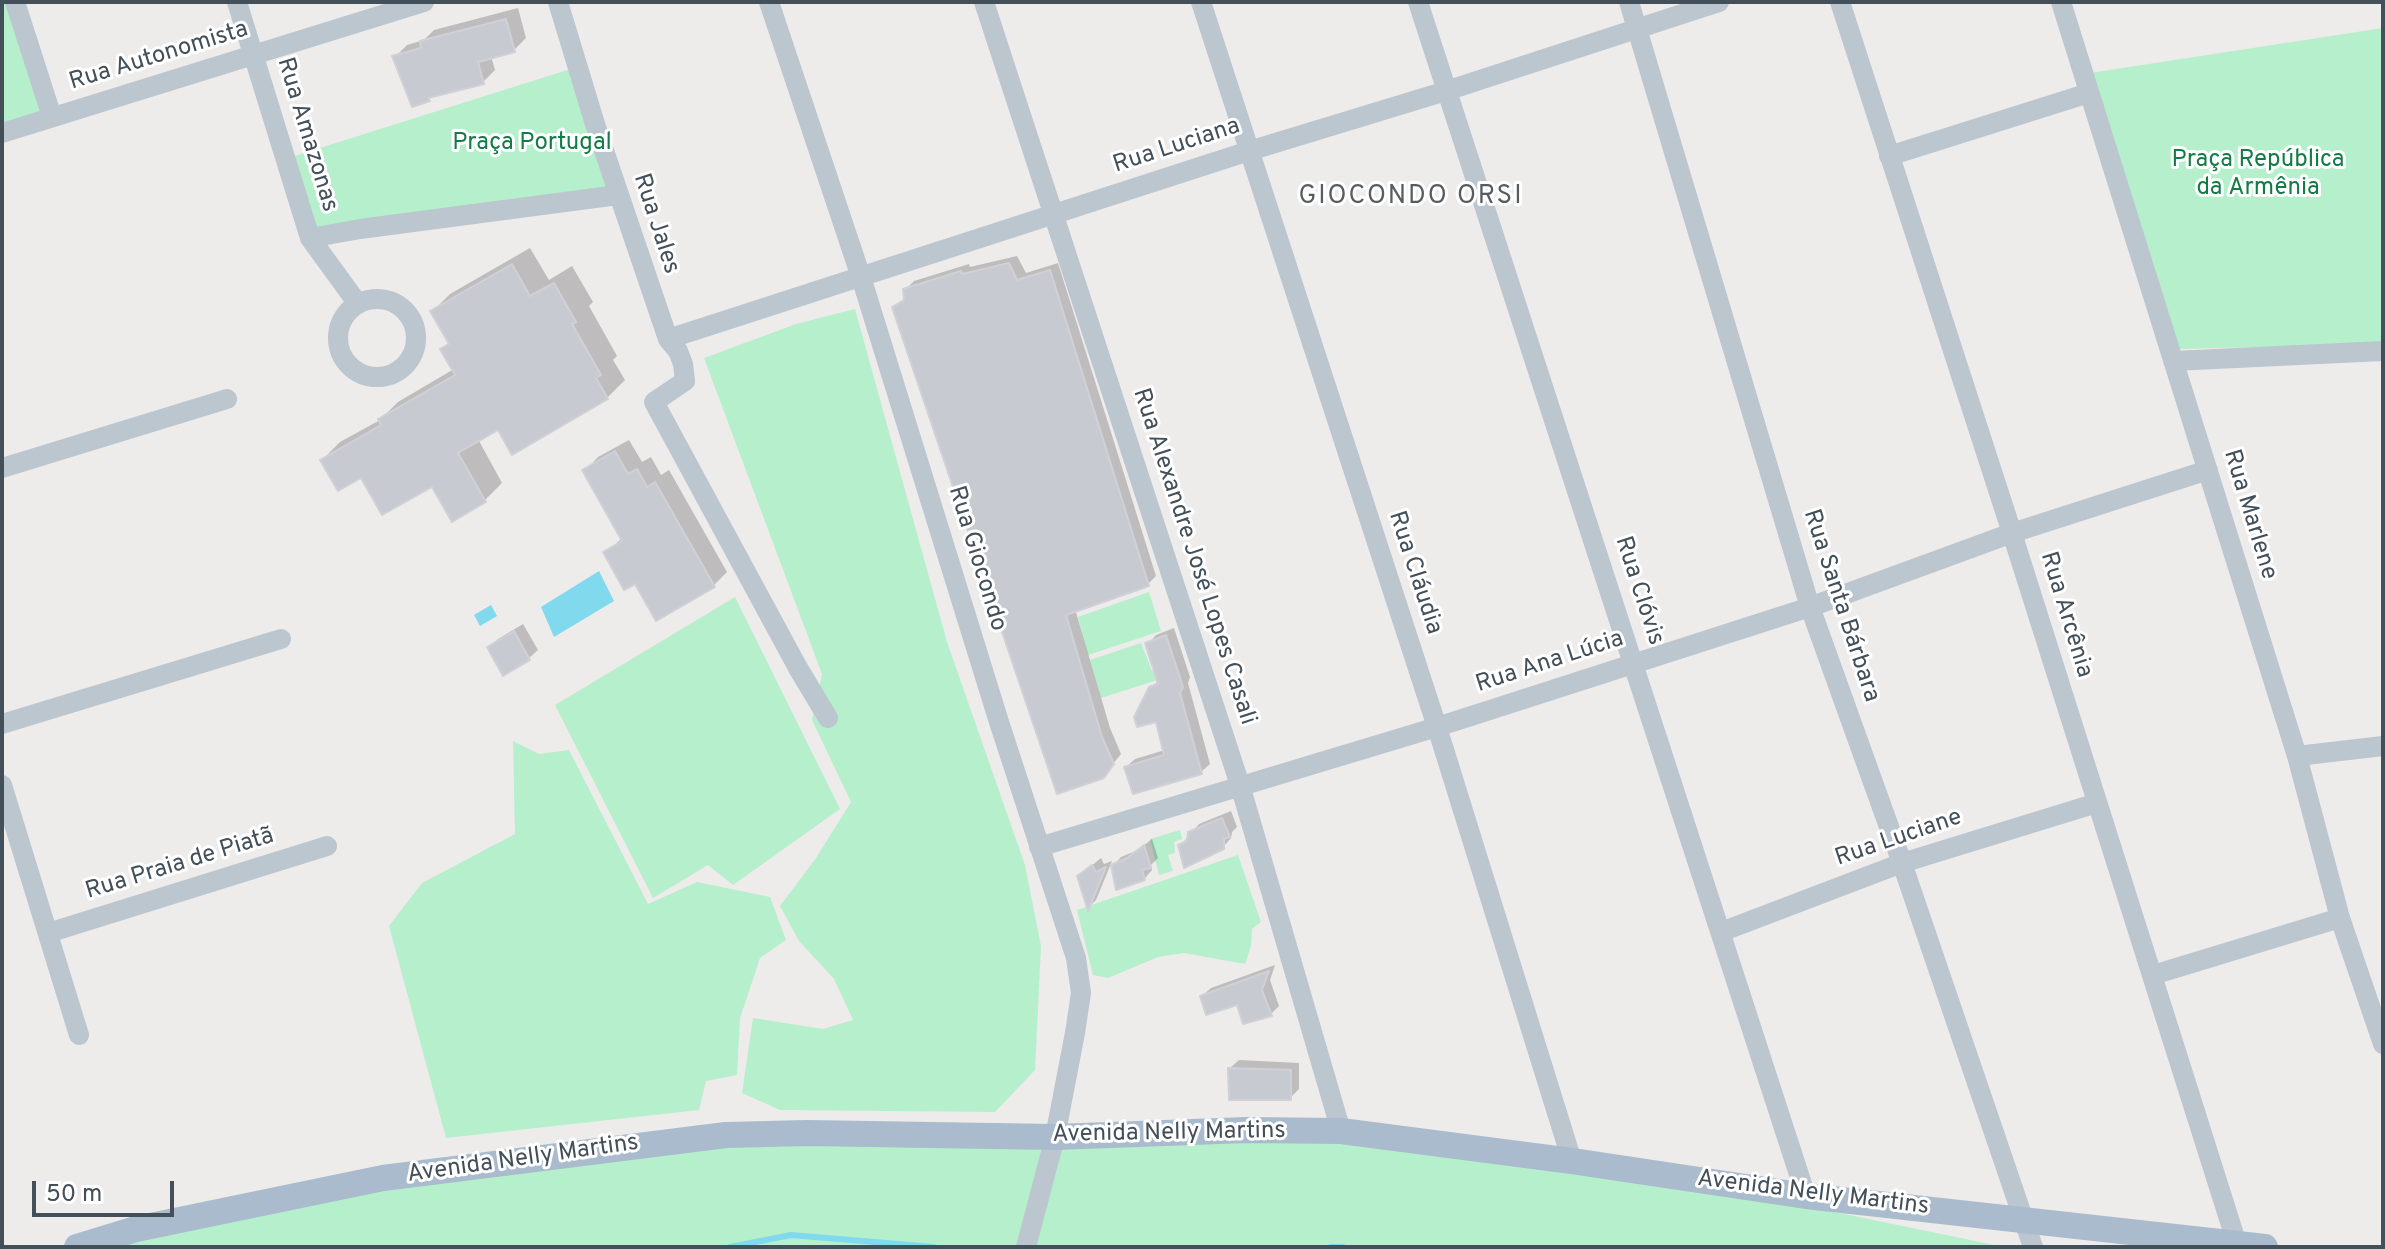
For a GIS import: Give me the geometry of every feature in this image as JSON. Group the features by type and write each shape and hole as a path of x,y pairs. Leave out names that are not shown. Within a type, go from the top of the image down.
{"main road":[{"name":"Avenida Nelly Martins","path":"77,1247 136,1229 383,1178 726,1135 807,1133 1055,1137 1247,1130 1341,1131 1806,1196 2265,1247"}],"street":[{"path":"15,2 52,117"},
{"name":"Rua Amazonas","path":"237,2 310,238 358,304"},
{"name":"Rua Autonomista","path":"2,133 424,2"},
{"name":"Rua Jales","path":"558,2 618,195 665,332 683,364 685,381 654,402 828,718"},
{"name":"Rua Giocondo","path":"769,2 861,277 1076,958 1081,993 1055,1137 1028,1240"},
{"name":"Rua Alexandre José Lopes Casali","path":"984,2 1240,785 1341,1131"},
{"name":"Rua Cláudia","path":"1201,2 1437,727 1572,1161"},
{"name":"Rua Clóvis","path":"1418,2 1806,1196"},
{"name":"Rua Santa Bárbara","path":"1629,2 1810,607 1902,863 2033,1247"},
{"name":"Rua Luciana","path":"665,332 861,277 1719,2"},
{"name":"Rua Arcênia","path":"1840,2 2237,1244"},
{"name":"Rua Marlene","path":"2061,2 2297,756 2340,918 2383,1044"},
{"path":"1889,156 2089,93"},
{"path":"310,238 618,195"},
{"path":"2173,361 2383,351"},
{"path":"2,468 227,399"},
{"name":"Rua Ana Lúcia","path":"1039,847 1437,727 1810,607 2012,533 2208,470"},
{"path":"2,724 281,639"},
{"path":"2297,756 2383,746"},
{"path":"2,785 79,1035"},
{"name":"Rua Luciane","path":"1721,932 1902,863 2097,803"},
{"name":"Rua Praia de Piatã","path":"48,933 327,846"},
{"path":"2153,975 2340,918"}],"green space":[{"path":"2,2 15,2 52,117 2,133"},
{"name":"Praça República da Armênia","path":"2383,28 2383,344 2179,349 2090,73"},
{"name":"Praça Portugal","path":"577,67 618,195 310,238 285,159"},
{"path":"855,309 947,642 1025,865 1041,946 1035,1070 995,1112 780,1110 742,1093 753,1018 823,1029 853,1020 834,979 799,941 780,906 816,858 851,802 812,720 822,674 704,358 796,324"},
{"path":"1149,592 1161,631 1088,655 1078,617"},
{"path":"735,597 840,809 733,885 708,865 653,898 555,705"},
{"path":"1141,643 1152,671 1173,664 1176,674 1101,698 1090,660"},
{"path":"513,741 539,754 569,750 648,904 697,882 770,897 786,940 760,958 740,1018 737,1075 706,1081 699,1110 446,1138 389,926 422,883 515,834"},
{"path":"1180,830 1182,839 1174,842 1175,853 1168,855 1173,871 1159,875 1150,839"},
{"path":"1238,855 1261,922 1252,929 1245,964 1184,953 1158,957 1108,978 1093,975 1077,910"},
{"path":"1338,1139 1806,1206 2004,1247 110,1247 311,1198 725,1146"}],"water":[{"path":"599,571 614,601 554,637 541,607"},
{"path":"491,605 497,616 480,626 474,615"}],"building":[{"path":"506,19 515,52 478,62 484,84 428,98 430,101 412,107 392,56 421,48 420,41"},
{"path":"1009,263 1017,280 1050,270 1149,586 1066,615 1102,737 1114,764 1104,778 1057,794 892,307 904,300 903,289 961,271 962,274"},
{"path":"512,264 530,296 554,283 576,322 572,324 601,375 596,378 608,399 512,455 498,430 458,453 486,502 452,522 432,487 382,515 361,478 338,491 320,460 381,425 378,419 455,375 440,349 449,344 430,311"},
{"path":"615,451 628,474 637,469 647,487 655,482 715,587 656,621 635,584 624,590 603,552 622,541 582,470"},
{"path":"514,631 530,660 503,676 487,647"},
{"path":"1166,635 1183,687 1180,693 1202,774 1133,794 1124,767 1164,755 1156,722 1137,727 1134,717 1149,687 1158,684 1145,643"},
{"path":"1222,818 1230,837 1224,839 1224,849 1184,868 1178,845 1187,841 1188,832"},
{"path":"1144,845 1151,868 1142,870 1145,880 1116,890 1111,865"},
{"path":"1092,865 1096,872 1106,867 1088,911 1077,876"},
{"path":"1269,971 1262,990 1272,1016 1243,1024 1237,1005 1206,1015 1200,996"},
{"path":"1228,1068 1291,1070 1291,1100 1229,1100"}],"waterway":[{"path":"730,1247 791,1235 934,1247"},
{"path":"1331,1247 1343,1247"}],"district":[{"name":"GIOCONDO ORSI","path":"1411,198"}]}
